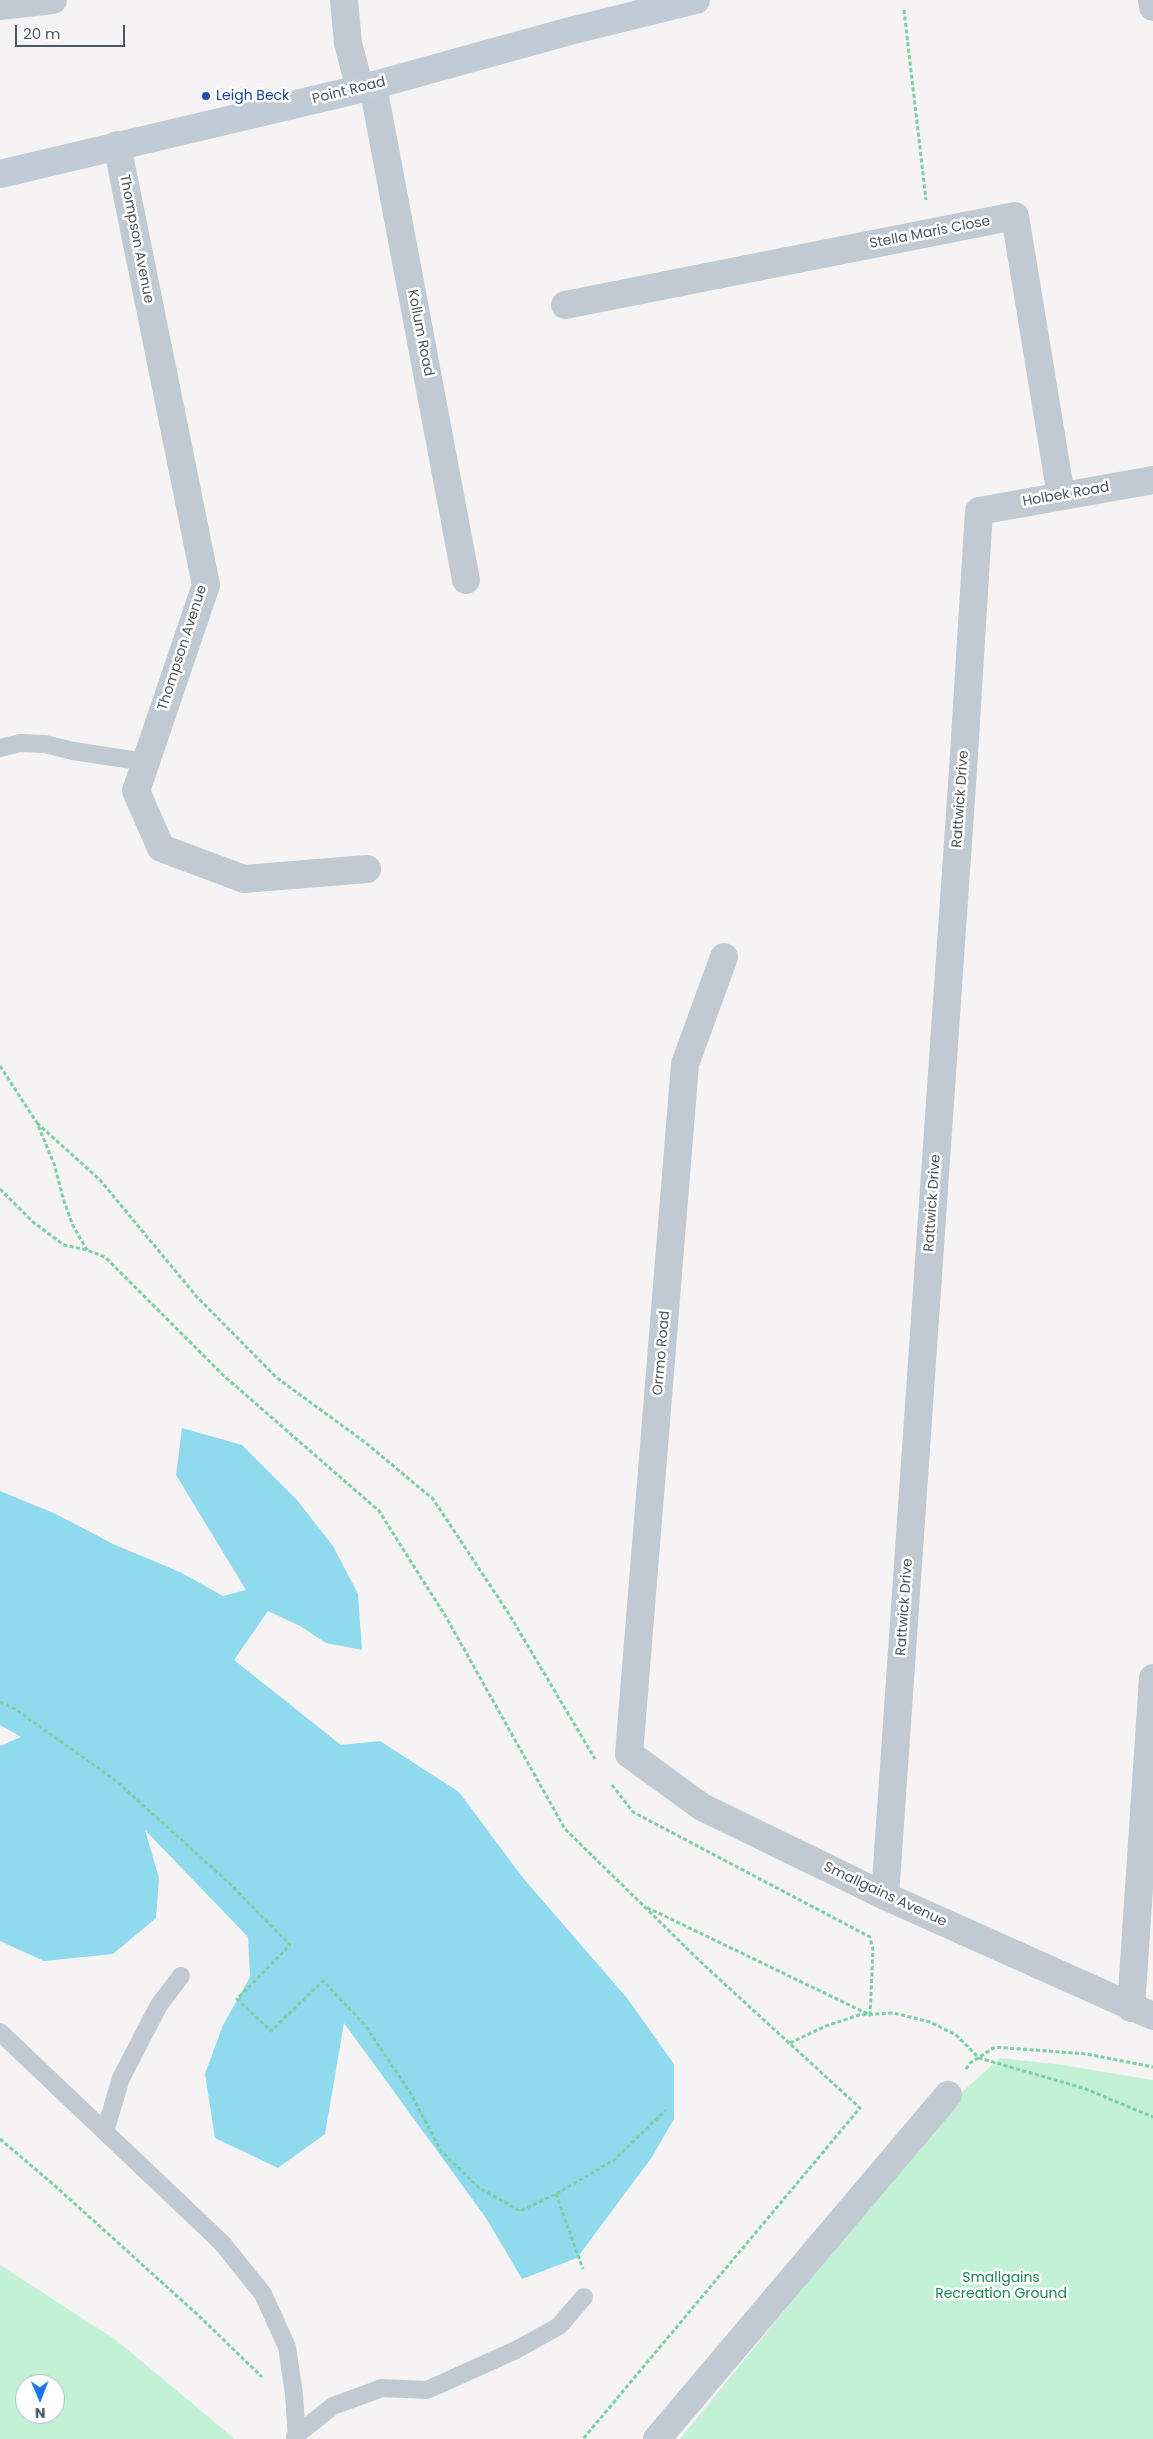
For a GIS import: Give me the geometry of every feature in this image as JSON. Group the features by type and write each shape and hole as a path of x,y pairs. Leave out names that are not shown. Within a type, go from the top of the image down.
{"main road":[{"name":"Point Road","path":"0,174 366,87 570,31 696,0"}],"street":[{"path":"0,6 53,0"},
{"name":"Kollum Road","path":"344,0 348,42 366,87 466,580"},
{"path":"1152,0 1153,7"},
{"name":"Thompson Avenue","path":"117,145 206,585 136,791 161,848 244,879 367,869"},
{"name":"Stella Maris Close","path":"566,305 1015,216 1062,496"},
{"name":"Holbek Road","path":"979,511 1153,480"},
{"name":"Rattwick Drive","path":"885,1896 963,780 979,511"},
{"name":"Orrmo Road","path":"629,1754 685,1064 724,957"},
{"path":"1142,2012 1153,1678"},
{"name":"Smallgains Avenue","path":"629,1754 702,1807 885,1896 1142,2012"},
{"path":"657,2439 948,2095"}],"lane":[{"path":"0,748 20,743 44,744 72,751 146,762"},
{"path":"105,2132 120,2078 159,2005 182,1976"},
{"path":"0,2032 222,2243 263,2294 287,2347 294,2394 296,2437"},
{"path":"296,2437 333,2406 382,2388 427,2390 516,2350 559,2326 584,2297"}],"path":[{"path":"904,10 929,233"},
{"path":"0,1066 37,1123 54,1164 71,1220 87,1250"},
{"path":"37,1123 100,1180 197,1297 276,1378 366,1443 433,1499 509,1614 597,1762"},
{"path":"0,1189 33,1222 64,1245 87,1250 106,1257 223,1375 379,1511 446,1617 564,1829 860,2108 583,2439"},
{"path":"0,1702 15,1709 115,1780 227,1881 290,1945 237,1999 271,2031 323,1981 365,2025 411,2094 441,2151 478,2187 520,2211 556,2194 614,2160 666,2110"},
{"path":"607,1778 633,1812 870,1937 873,1950 870,2015"},
{"path":"643,1905 870,2015"},
{"path":"790,2043 826,2026 859,2015 894,2013 930,2022 956,2035 979,2058 1083,2088 1153,2117"},
{"path":"948,2095 970,2063 995,2048 1087,2054 1153,2067"},
{"path":"0,2139 54,2184 198,2315 265,2381 294,2394"},
{"path":"556,2194 585,2274"}],"green space":[{"name":"Smallgains Recreation Ground","path":"1000,2058 1063,2065 1153,2080 1153,2439 680,2439 961,2093"},
{"path":"0,2265 116,2340 235,2439 0,2439"}],"water":[{"path":"182,1428 242,1445 297,1500 333,1546 358,1594 362,1650 326,1643 300,1626 268,1611 234,1660 341,1745 380,1741 459,1792 523,1878 627,1998 674,2064 674,2119 652,2157 577,2258 522,2279 486,2218 344,2023 325,2134 278,2168 215,2138 205,2074 223,2025 250,1977 248,1937 145,1830 159,1878 156,1918 113,1954 44,1961 0,1941 0,1746 21,1737 0,1725 0,1491 56,1514 113,1544 180,1572 223,1596 246,1590 176,1475"}],"place":[{"name":"Leigh Beck","path":"206,96"}]}
